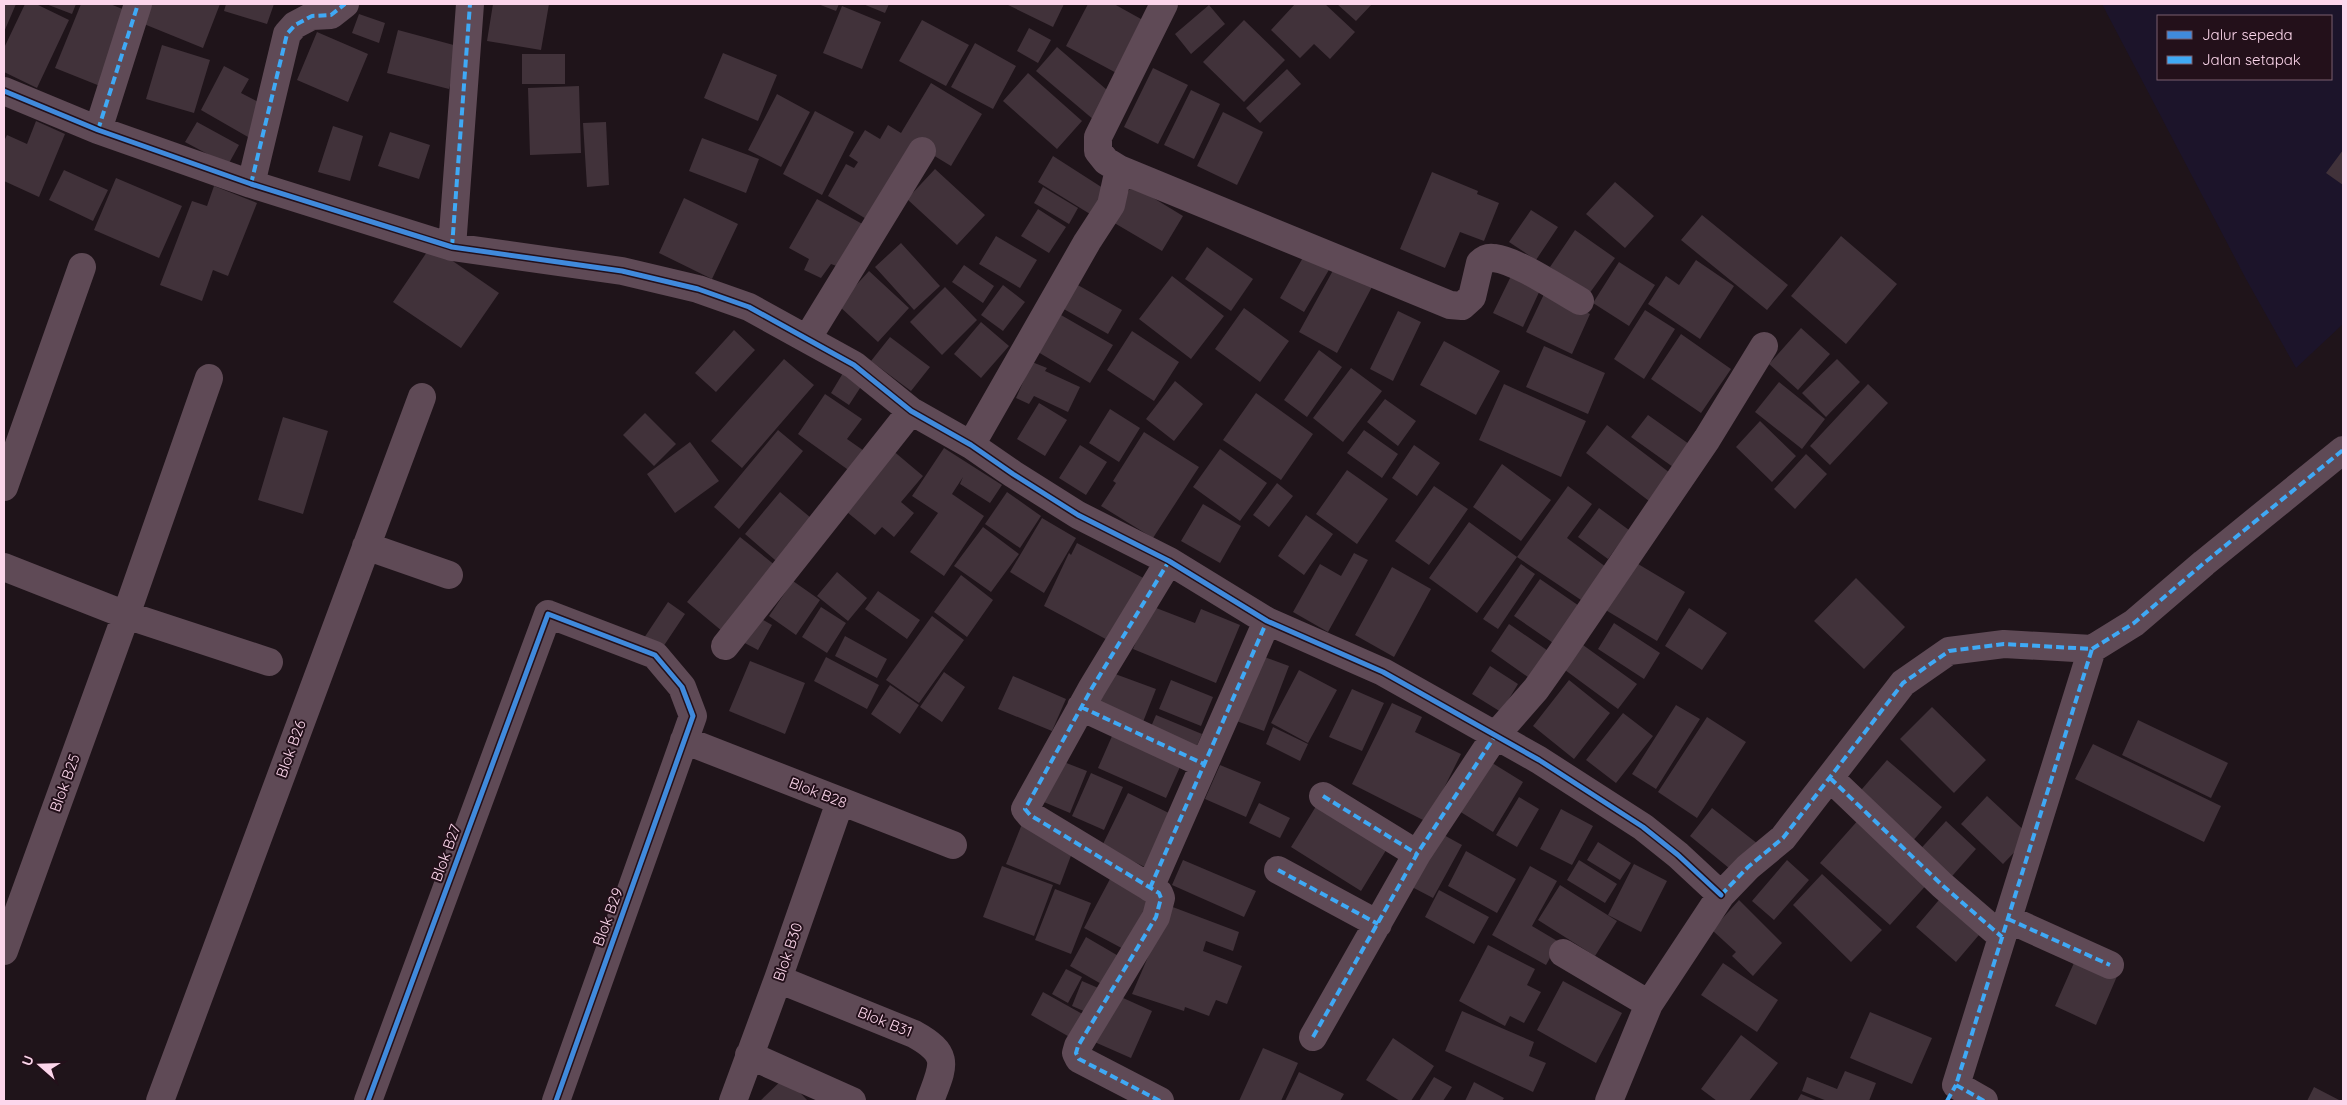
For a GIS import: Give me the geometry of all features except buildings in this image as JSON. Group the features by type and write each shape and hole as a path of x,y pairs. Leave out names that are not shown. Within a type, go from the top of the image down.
{"street":[{"path":"98,130 138,4"},
{"path":"251,184 287,34 296,25 312,16 331,15 345,4"},
{"path":"452,247 470,4"},
{"path":"1164,4 1098,137 1100,155 1119,169 1450,305 1462,306 1472,297 1480,263 1486,258 1494,258 1510,263 1580,301"},
{"path":"4,91 98,130 251,184 452,247 622,272 698,289 748,307 854,365 911,411 971,445 1013,474 1078,514 1169,561 1267,621 1384,672 1539,760 1643,827 1678,855 1721,895"},
{"path":"807,339 922,151"},
{"path":"971,445 1087,242 1111,205 1119,169"},
{"path":"4,487 82,267"},
{"path":"1313,1038 1417,854 1495,736 1517,712 1555,662 1707,439 1764,346"},
{"name":"Blok B25","path":"4,951 126,615 209,378"},
{"name":"Blok B26","path":"160,1101 422,397"},
{"path":"725,646 911,411"},
{"path":"1608,1101 1649,1004 1721,895 1748,867 1783,838 1903,683 1949,651 2004,644 2092,649 2134,623 2204,563 2343,450"},
{"path":"366,546 449,575"},
{"path":"1160,1101 1080,1059 1076,1053 1078,1046 1156,917 1161,898 1150,888 1030,815 1025,809 1169,561"},
{"path":"4,567 126,615 269,662"},
{"name":"Blok B29","path":"548,614 655,655 682,686 693,716 556,1101"},
{"name":"Blok B27","path":"368,1101 548,614"},
{"path":"1150,888 1267,621"},
{"path":"1984,1101 1951,1093 2005,928 2092,649"},
{"path":"1082,708 1204,764"},
{"name":"Blok B28","path":"684,740 953,846"},
{"path":"1830,778 1942,885 2005,928 2110,965"},
{"path":"1323,796 1417,854"},
{"name":"Blok B30","path":"733,1101 840,802"},
{"path":"1278,870 1378,924"},
{"path":"1563,953 1649,1004"},
{"name":"Blok B31","path":"778,979 914,1034 933,1044 943,1066 930,1101"},
{"path":"749,1054 852,1101"}],"shaded area":[{"path":"2102,4 2343,4 2343,324 2296,368 2246,279"}],"marked path":[{"path":"98,130 138,4"},
{"path":"251,184 287,34 295,25 312,16 331,15 345,4"},
{"path":"452,247 470,4"},
{"path":"1721,895 1748,867 1783,838 1903,683 1949,651 2004,644 2092,649 2134,623 2204,563 2343,450"},
{"path":"1160,1101 1079,1059 1076,1053 1078,1046 1156,917 1161,898 1159,893 1030,815 1025,809 1092,688 1169,561"},
{"path":"1150,888 1267,621"},
{"path":"1984,1101 1956,1085 2092,649"},
{"path":"1081,707 1204,764"},
{"path":"1313,1037 1417,854 1495,736"},
{"path":"1830,778 1942,885 2002,937"},
{"path":"1323,796 1417,854"},
{"path":"1278,870 1378,924"},
{"path":"2008,919 2110,965"},
{"path":"1947,1101 1956,1085"}],"cycle path":[{"path":"4,91 98,130 251,184 452,247 622,271 698,289 749,307 854,365 911,411 971,445 1078,515 1169,561 1267,621 1383,672 1539,760 1643,827 1678,855 1721,895"},
{"path":"368,1101 548,614 655,655 682,687 693,716 556,1101"}]}
